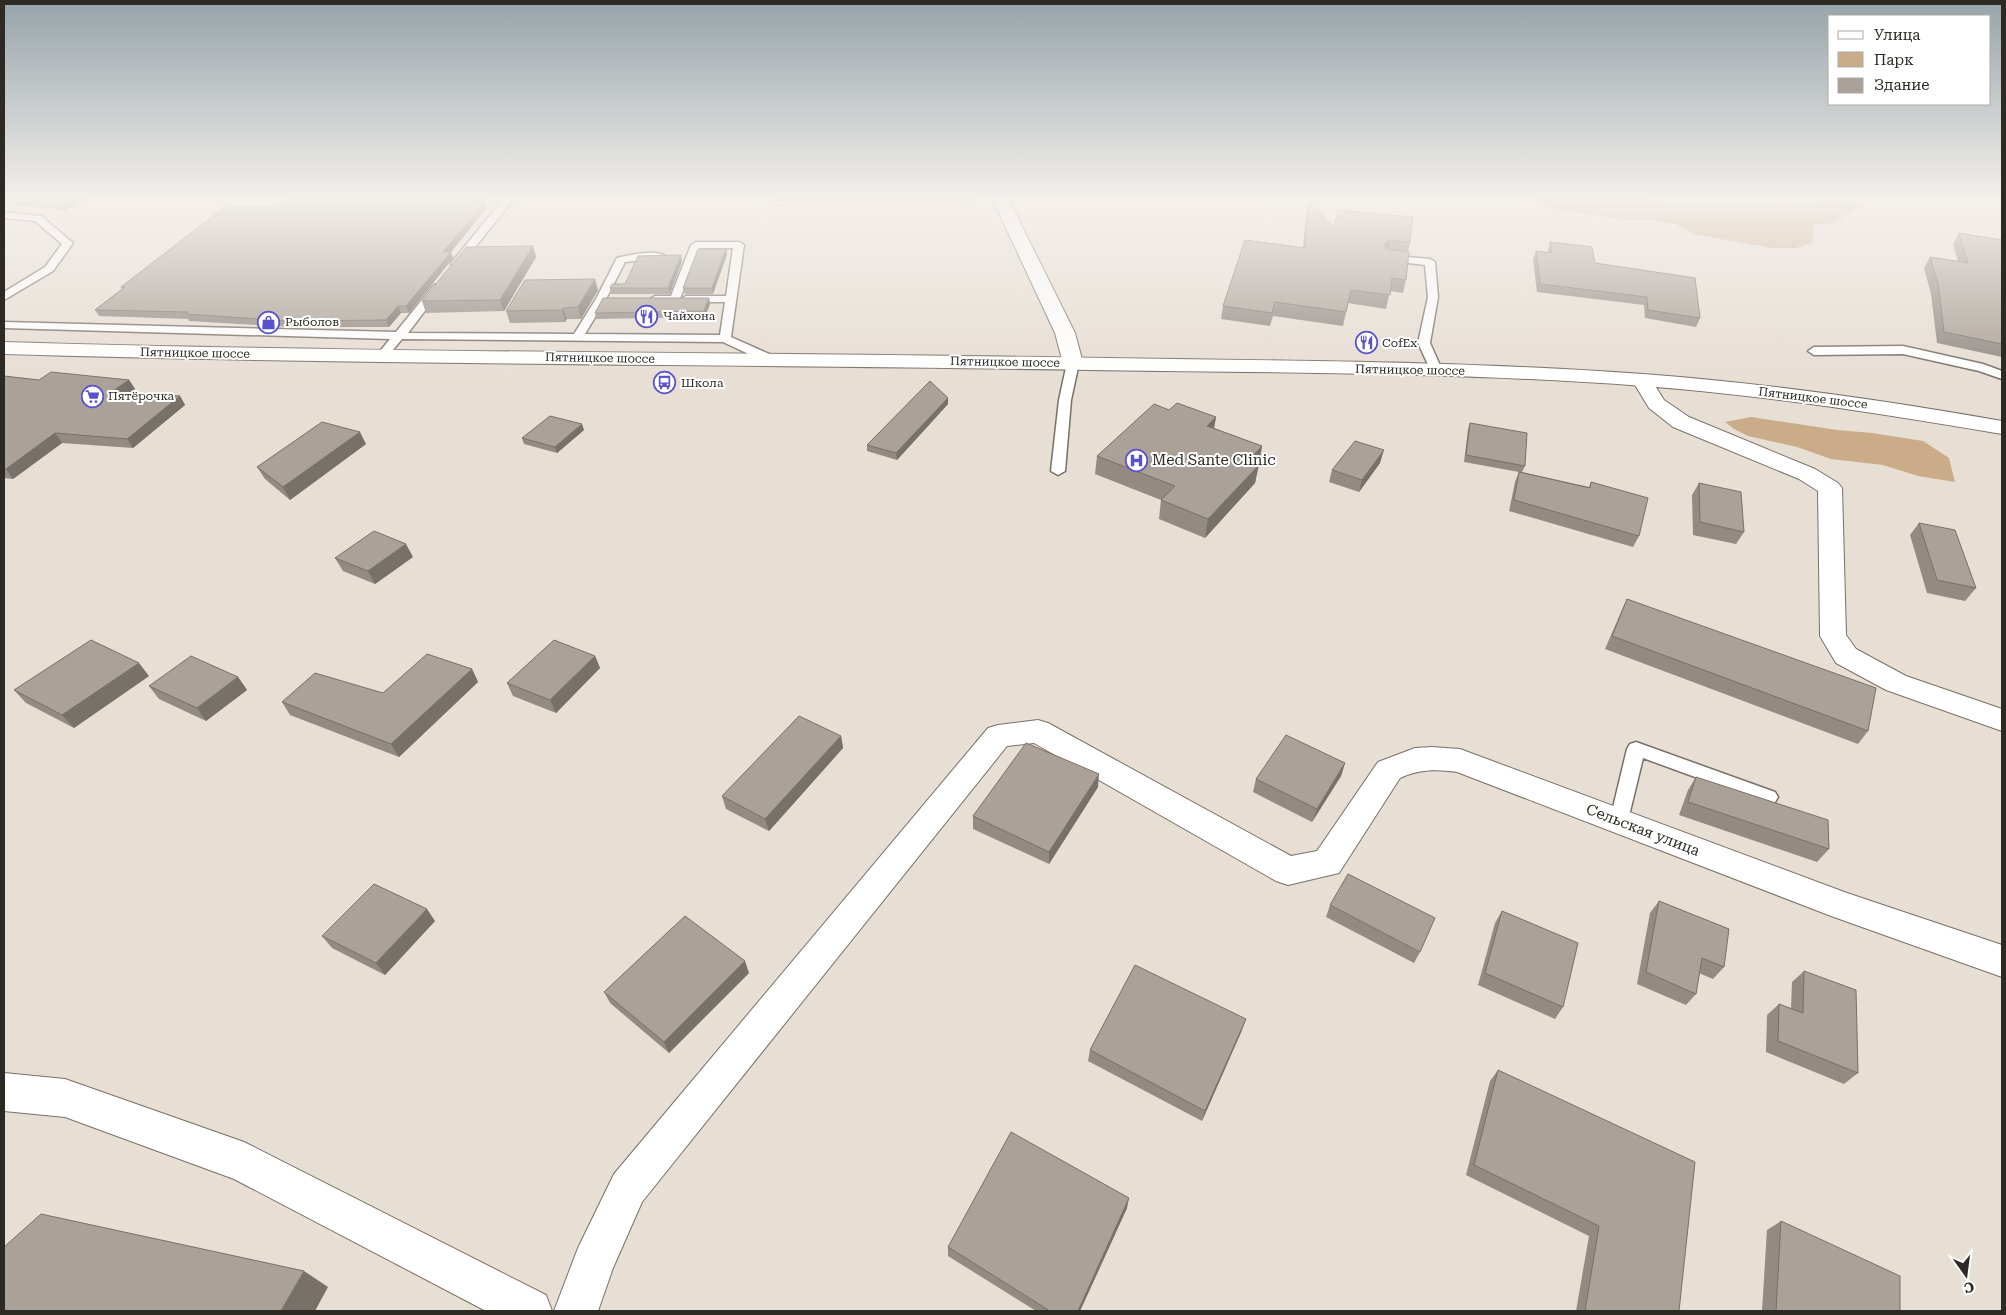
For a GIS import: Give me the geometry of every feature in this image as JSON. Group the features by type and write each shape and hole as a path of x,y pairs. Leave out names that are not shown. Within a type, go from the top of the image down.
{"street":[{"path":"1029,257 1065,333 1073,363"},
{"name":"Пятницкое шоссе","path":"4,348 98,351 1073,363 1436,370 1642,380 1808,397 1916,412 2002,428"},
{"path":"1642,380 1656,404 1681,422 1807,474 1830,488 1833,636 1846,656 1896,682 2002,720"},
{"name":"Сельская улица","path":"576,1311 593,1263 628,1188 998,736 1038,731 1288,871 1327,863 1389,770 1405,761 1432,757 1460,761 1842,906 2002,961"},
{"path":"4,1092 65,1098 244,1162 530,1311"}],"lane":[{"path":"4,297 49,269 58,257"},
{"path":"383,355 462,257"},
{"path":"577,338 606,299 621,260 634,257"},
{"path":"675,299 682,257"},
{"path":"725,339 737,257"},
{"path":"1387,258 1430,262 1434,297 1424,343 1436,370"},
{"path":"647,299 732,299"},
{"path":"4,325 399,336 725,339 772,360"},
{"path":"1814,351 1903,350 1983,368 2002,375"},
{"path":"1058,471 1065,400 1073,363"},
{"path":"1619,820 1636,749 1769,797"}],"green space":[{"path":"1751,417 1923,441 1949,458 1955,482 1918,476 1883,465 1831,459 1797,447 1748,436 1725,422"}],"building":[{"path":"159,257 447,257 406,306 398,306 386,320 287,321 186,314 188,312 95,310 125,287 121,287"},
{"path":"458,257 526,257 500,300 422,301"},
{"path":"637,257 680,257 668,288 610,288 612,284 625,284"},
{"path":"695,257 723,257 712,288 683,288"},
{"path":"1239,257 1408,257 1406,280 1392,278 1390,295 1351,290 1346,312 1275,302 1272,313 1223,306"},
{"path":"1537,257 1594,257 1595,263 1695,278 1700,318 1648,310 1647,297 1540,284"},
{"path":"1930,257 1968,263 1966,257 2002,257 2002,344 1944,332 1938,283"},
{"path":"595,279 578,307 563,308 562,310 506,311 525,280"},
{"path":"603,298 709,298 704,311 595,313"},
{"path":"51,372 129,380 113,391 180,396 127,439 55,433 4,469 4,376 39,380"},
{"path":"930,381 948,398 896,453 867,445"},
{"path":"1177,403 1216,417 1207,426 1262,446 1248,461 1259,465 1208,519 1161,500 1175,486 1097,456 1154,404 1169,410"},
{"path":"550,416 582,424 555,447 522,438"},
{"path":"322,422 360,432 283,487 257,467"},
{"path":"1470,423 1527,433 1525,466 1466,455"},
{"path":"1355,441 1384,450 1362,480 1332,470"},
{"path":"1519,472 1590,488 1591,482 1648,498 1639,536 1514,500"},
{"path":"1699,483 1741,492 1744,532 1700,522"},
{"path":"1919,523 1955,530 1976,588 1937,580"},
{"path":"374,531 406,544 368,571 335,558"},
{"path":"1627,599 1876,688 1868,731 1612,636"},
{"path":"91,640 139,663 62,715 14,690"},
{"path":"554,640 595,656 550,700 507,683"},
{"path":"427,654 472,669 391,744 282,702 315,673 383,693"},
{"path":"191,656 238,677 197,708 149,686"},
{"path":"799,716 841,736 765,819 722,796"},
{"path":"1286,735 1345,763 1317,809 1256,779"},
{"path":"1026,743 1099,774 1049,852 973,816"},
{"path":"1696,777 1828,820 1829,849 1688,802"},
{"path":"1348,874 1435,918 1420,952 1330,905"},
{"path":"374,884 427,909 376,963 322,936"},
{"path":"1659,901 1729,929 1724,967 1702,958 1696,994 1646,972"},
{"path":"1502,911 1578,943 1563,1007 1485,973"},
{"path":"685,916 745,961 664,1042 604,992"},
{"path":"1135,965 1246,1019 1205,1111 1090,1050"},
{"path":"1804,971 1856,990 1858,1073 1778,1041 1779,1004 1803,1013"},
{"path":"1498,1070 1695,1162 1679,1311 1585,1311 1599,1226 1474,1165"},
{"path":"1011,1132 1129,1198 1078,1311 1050,1311 948,1247"},
{"path":"41,1214 304,1271 281,1311 4,1311 4,1247"},
{"path":"1781,1221 1900,1276 1900,1311 1776,1311"}],"place":[{"name":"Чайхона","path":"647,316"},
{"name":"Рыболов","path":"269,322"},
{"name":"CofEx","path":"1366,343"},
{"name":"Школа","path":"665,383"},
{"name":"Пятёрочка","path":"92,396"},
{"name":"Med Sante Clinic","path":"1136,460"}]}
